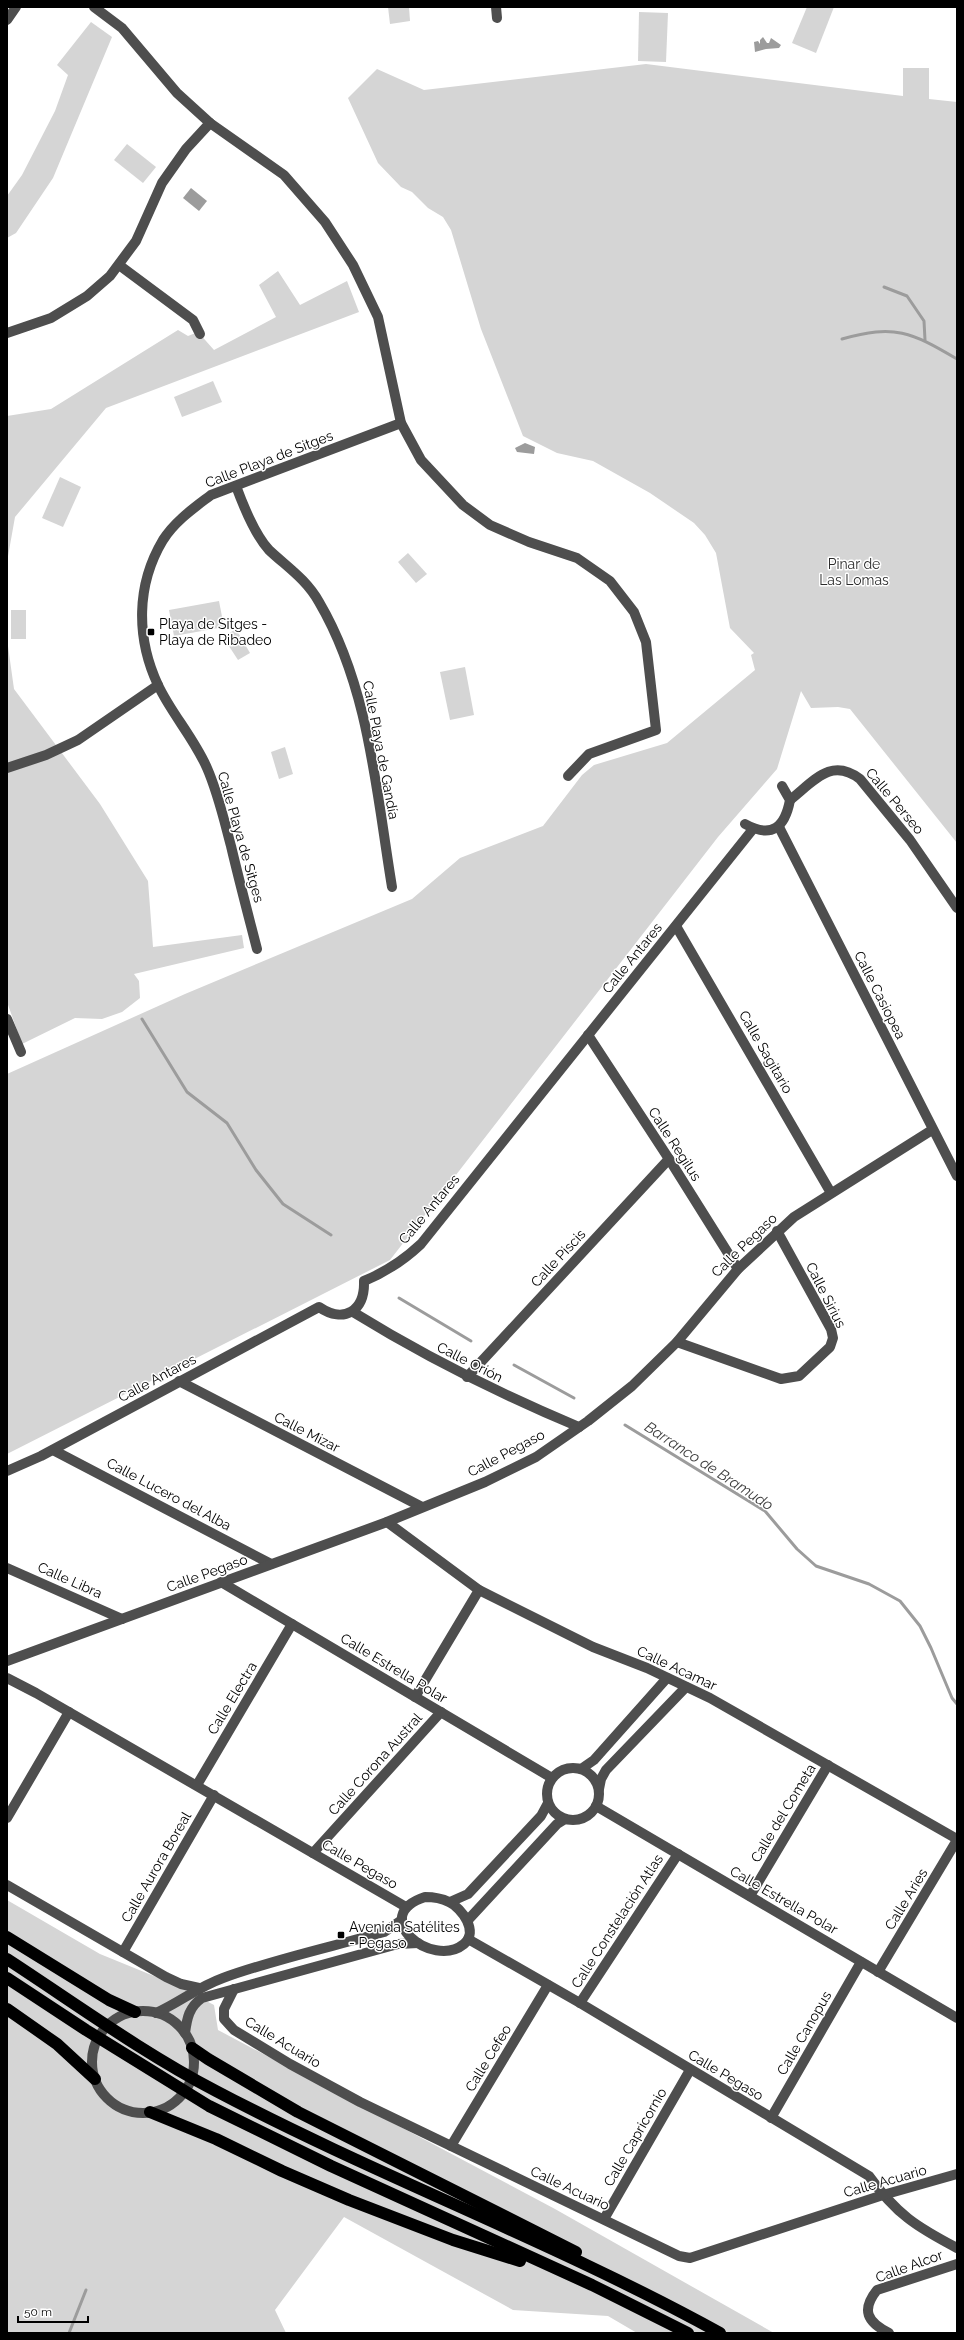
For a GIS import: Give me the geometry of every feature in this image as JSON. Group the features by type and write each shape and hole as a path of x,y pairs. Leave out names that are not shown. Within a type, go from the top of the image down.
{"highway":[{"path":"7,1937 109,2000 135,2012"},
{"path":"7,1959 172,2066 216,2091 352,2158 623,2281 720,2333"},
{"path":"7,1978 86,2030 209,2106 331,2166 592,2285 686,2332"},
{"path":"7,2009 57,2044 95,2079"},
{"path":"192,2048 298,2112 625,2277 729,2333"},
{"path":"150,2112 201,2132 282,2171 349,2200 453,2240 515,2259 686,2332"}],"street":[{"path":"7,20 16,7"},
{"path":"94,7 122,28 177,93 210,123 284,175 325,222 353,265 378,317 401,423 421,460 463,505 490,525 529,542 577,558 610,581 634,612 646,642 656,730 589,754 568,776"},
{"path":"496,7 497,18"},
{"path":"7,333 51,318 87,296 110,276 136,241 162,183 186,149 210,123"},
{"path":"119,265 193,320 200,334"},
{"name":"Calle Playa de Sitges","path":"257,949 220,803 207,768 184,725 158,685 144,646 141,608 148,574 164,540 186,514 211,495 401,423"},
{"name":"Calle Playa de Gandía","path":"236,486 251,521 268,549 296,572 318,600 343,647 357,689 368,742 392,887"},
{"path":"7,768 46,755 78,740 158,685"},
{"name":"Calle Perseo","path":"790,800 829,771 840,768 850,771 860,779 910,840 957,908"},
{"path":"779,827 785,818 790,800 782,786"},
{"name":"Calle Antares","path":"7,1471 53,1450 319,1307 329,1314 340,1315 354,1312 361,1303 365,1294 364,1282 386,1272 410,1255 422,1244 676,926 749,826 762,831 779,827"},
{"name":"Calle Casiopea","path":"779,827 932,1130 957,1176"},
{"name":"Calle Sagitario","path":"676,926 831,1193"},
{"path":"7,1019 21,1052"},
{"name":"Calle Regilus","path":"588,1035 669,1159 738,1269"},
{"name":"Calle Pegaso","path":"7,1661 387,1522 485,1482 536,1457 579,1428 632,1386 677,1342 738,1269 777,1231 794,1217 932,1130"},
{"name":"Calle Piscis","path":"467,1377 669,1159"},
{"name":"Calle Sirius","path":"677,1342 781,1379 799,1376 830,1347 833,1338 831,1329 777,1231"},
{"name":"Calle Orión","path":"354,1312 467,1377 579,1428"},
{"name":"Calle Mizar","path":"180,1381 422,1507"},
{"name":"Calle Lucero del Alba","path":"53,1450 271,1564"},
{"name":"Calle Acamar","path":"387,1522 479,1590 593,1647 686,1687 828,1765 957,1840"},
{"name":"Calle Libra","path":"7,1568 122,1619"},
{"name":"Calle Estrella Polar","path":"221,1582 552,1778"},
{"path":"415,1697 479,1590"},
{"name":"Calle Electra","path":"197,1786 292,1624"},
{"name":"Calle Pegaso","path":"7,1678 214,1795 406,1907"},
{"path":"581,1769 594,1760 667,1678"},
{"path":"599,1789 591,1775 581,1769 572,1768 561,1771 552,1778 547,1789 548,1803 552,1811 565,1819 575,1820 586,1817 596,1806 601,1779 606,1770 686,1687"},
{"path":"7,1818 69,1712"},
{"name":"Calle Corona Austral","path":"313,1853 441,1712"},
{"name":"Calle del Cometa","path":"750,1896 828,1765"},
{"name":"Calle Aurora Boreal","path":"123,1952 214,1795"},
{"path":"450,1902 468,1894 541,1816 548,1803"},
{"name":"Calle Estrella Polar","path":"596,1806 957,2018"},
{"path":"468,1920 557,1824 565,1819"},
{"name":"Calle Aries","path":"878,1972 957,1840"},
{"name":"Calle Constelación Atlas","path":"580,2003 678,1854"},
{"path":"7,1886 166,1977 186,1986 199,1988"},
{"path":"436,1897 450,1902 461,1911 468,1920 470,1930 468,1939 457,1949 447,1952 435,1950 418,1943 405,1932 402,1920 406,1907 413,1902 425,1898 436,1897"},
{"path":"156,2013 199,1988 223,1978 384,1932 402,1920"},
{"name":"Calle Pegaso","path":"468,1939 580,2003 869,2176 883,2195 904,2216 957,2248"},
{"path":"185,2033 187,2018 191,2008 198,2001 209,1996 398,1944 418,1943"},
{"name":"Calle Canopus","path":"771,2118 861,1962"},
{"name":"Calle Cefeo","path":"451,2146 548,1985"},
{"name":"Calle Acuario","path":"234,1989 224,2009 224,2018 234,2030 290,2064 353,2098 679,2256 690,2258 883,2195 957,2174"},
{"path":"135,2012 156,2013 172,2021 185,2033 192,2048 194,2065 187,2087 181,2096 167,2107 150,2112 127,2110 116,2105 103,2094 95,2079 92,2062 95,2044 101,2034 118,2018 135,2012"},
{"name":"Calle Capricornio","path":"604,2219 690,2070"},
{"name":"Calle Alcor","path":"889,2333 878,2328 868,2316 868,2309 877,2290 957,2264"}],"green space":[{"path":"388,7 409,7 410,21 390,24"},
{"path":"807,7 834,7 816,53 792,43"},
{"path":"639,12 668,13 666,62 638,61"},
{"path":"91,22 112,37 53,178 16,233 7,238 7,196 22,175 55,111 68,75 57,65"},
{"name":"Pinar de Las Lomas","path":"646,64 903,96 903,68 929,68 929,99 957,102 957,843 850,709 838,707 811,708 801,691 777,769 718,837 390,1260 7,1454 7,1074 185,994 412,899 460,858 543,826 582,775 594,765 667,743 755,670 751,655 754,653 730,628 716,553 705,535 694,523 650,493 593,461 557,453 523,436 481,329 451,230 443,217 428,208 412,192 401,187 378,163 348,98 377,69 424,90"},
{"path":"127,144 156,167 143,183 114,160"},
{"path":"278,271 300,305 347,281 359,312 106,408 15,517 7,562 7,416 51,409 178,330 188,336 198,332 214,350 276,317 259,285"},
{"path":"213,381 222,402 182,417 174,397"},
{"path":"60,477 81,487 63,527 42,518"},
{"path":"408,553 427,574 416,583 398,562"},
{"path":"219,601 224,627 174,636 169,610"},
{"path":"11,610 26,610 26,639 11,639"},
{"path":"236,629 250,653 238,660 223,637"},
{"path":"7,639 14,689 100,804 148,881 153,947 242,935 244,948 134,974 139,981 140,998 122,1012 102,1019 75,1018 22,1044 7,1002"},
{"path":"465,667 474,715 450,720 440,672"},
{"path":"285,747 293,774 279,779 271,752"},
{"path":"7,1900 100,1954 176,1985 214,2005 218,2030 555,2209 774,2333 637,2333 608,2316 513,2310 344,2217 275,2310 286,2333 7,2333"}],"shaded area":[{"path":"763,37 767,43 769,43 771,38 781,45 779,48 755,52 754,42 758,41 760,44 760,40"},
{"path":"191,188 207,201 199,211 183,198"},
{"path":"525,443 535,447 534,454 517,452 515,448"}],"waterway":[{"path":"884,287 907,296 924,321 925,340"},
{"path":"842,339 860,334 876,332 902,333 927,342 957,359"},
{"name":"Barranco de Bramudo","path":"142,1019 187,1092 227,1123 256,1170 283,1204 331,1235"},
{"name":"Barranco de Bramudo","path":"399,1298 471,1341"},
{"name":"Barranco de Bramudo","path":"514,1365 574,1398"},
{"name":"Barranco de Bramudo","path":"625,1425 765,1511 797,1549 816,1566 869,1584 900,1601 920,1626 952,1698 957,1704"},
{"path":"69,2333 86,2290"}],"place":[{"name":"Playa de Sitges - Playa de Ribadeo","path":"151,632"},
{"name":"Avenida Satélites - Pegaso","path":"341,1935"}]}
